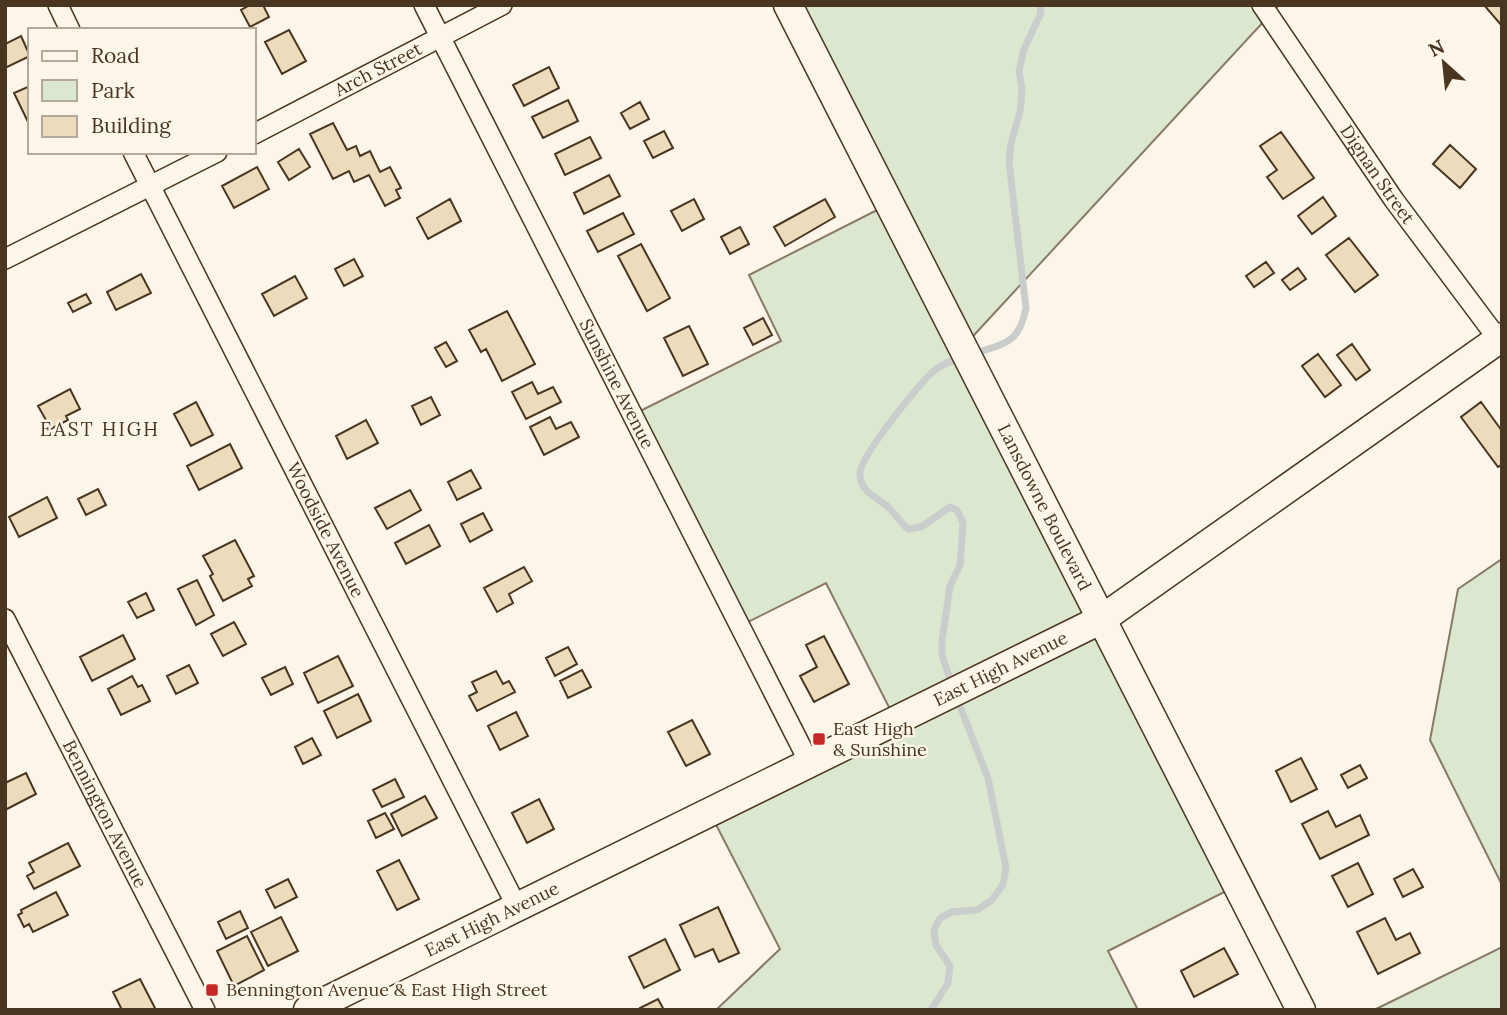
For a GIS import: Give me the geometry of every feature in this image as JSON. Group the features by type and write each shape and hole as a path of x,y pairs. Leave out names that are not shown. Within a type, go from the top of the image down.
{"street":[{"path":"58,5 69,28"},
{"name":"Sunshine Avenue","path":"424,5 810,764"},
{"name":"Arch Street","path":"256,133 502,5"},
{"name":"Lansdowne Boulevard","path":"788,5 1301,1010"},
{"name":"Dignan Street","path":"1262,5 1394,200 1500,338"},
{"name":"Woodside Avenue","path":"134,154 517,907"},
{"path":"5,260 213,154"},
{"name":"East High Avenue","path":"307,1010 1102,619 1500,338"},
{"name":"Bennington Avenue","path":"5,619 205,1010"}],"green space":[{"path":"788,5 1279,5 963,347 1238,885 1108,951 1138,1010 716,1010 780,949 710,813 896,721 826,583 740,626 632,415 781,341 749,275 889,204"},
{"path":"1502,559 1502,885 1430,740 1458,589"},
{"path":"1502,947 1502,1010 1374,1010"}],"building":[{"path":"250,5 263,5 269,17 250,27 241,10"},
{"path":"1484,5 1502,5 1502,26"},
{"path":"289,30 306,61 282,74 265,42"},
{"path":"21,36 28,57 5,68 5,44"},
{"path":"549,67 559,88 524,106 513,85"},
{"path":"28,87 28,122 14,93"},
{"path":"568,100 578,121 543,138 532,117"},
{"path":"640,102 649,119 630,129 621,113"},
{"path":"333,123 347,150 356,146 360,156 370,151 380,172 390,167 401,188 396,190 400,198 385,206 369,175 354,182 349,171 333,179 310,134"},
{"path":"664,131 673,148 653,158 644,141"},
{"path":"1281,132 1314,178 1283,199 1267,177 1277,170 1260,146"},
{"path":"590,137 601,158 565,175 555,154"},
{"path":"1450,145 1476,169 1460,188 1433,164"},
{"path":"299,149 310,167 289,180 278,162"},
{"path":"257,167 269,189 234,208 222,186"},
{"path":"609,175 620,196 584,214 574,193"},
{"path":"1323,197 1336,216 1312,234 1298,216"},
{"path":"450,199 461,221 428,239 417,218"},
{"path":"694,199 704,219 682,231 671,211"},
{"path":"825,199 835,217 785,246 774,227"},
{"path":"623,213 634,234 598,252 587,231"},
{"path":"740,227 749,244 730,254 721,237"},
{"path":"1349,238 1378,275 1355,292 1326,255"},
{"path":"641,244 670,298 647,311 618,256"},
{"path":"354,259 363,276 344,286 335,269"},
{"path":"1266,262 1274,273 1254,287 1246,276"},
{"path":"1298,268 1306,279 1290,290 1282,280"},
{"path":"141,274 151,293 116,310 107,292"},
{"path":"295,276 307,298 274,316 262,294"},
{"path":"86,294 91,303 73,312 68,303"},
{"path":"507,311 535,364 502,381 486,349 481,352 469,330"},
{"path":"763,318 772,335 753,345 744,328"},
{"path":"689,326 708,364 683,376 664,338"},
{"path":"446,342 457,361 446,367 435,348"},
{"path":"1352,344 1370,370 1356,380 1337,355"},
{"path":"1318,354 1341,385 1325,397 1302,366"},
{"path":"532,382 538,394 553,387 561,402 526,419 512,392"},
{"path":"70,389 80,409 66,416 68,420 51,429 38,406"},
{"path":"431,397 440,415 421,425 412,406"},
{"path":"196,402 213,435 191,446 174,414"},
{"path":"1481,402 1502,431 1502,465 1498,467 1461,417"},
{"path":"550,417 556,429 571,422 579,437 544,455 530,427"},
{"path":"366,420 378,443 347,459 336,436"},
{"path":"230,444 242,468 199,490 187,466"},
{"path":"471,470 481,488 457,500 448,482"},
{"path":"98,489 106,505 86,515 78,499"},
{"path":"410,490 421,510 387,529 375,508"},
{"path":"47,497 57,518 19,537 9,517"},
{"path":"483,513 492,530 470,542 461,524"},
{"path":"429,525 440,546 406,564 395,543"},
{"path":"235,540 254,576 248,579 252,586 223,601 203,556"},
{"path":"524,567 532,581 509,594 513,603 497,612 484,588"},
{"path":"197,580 214,615 196,625 178,589"},
{"path":"146,593 154,610 137,618 128,602"},
{"path":"234,622 246,644 223,656 211,634"},
{"path":"123,635 135,659 92,681 80,657"},
{"path":"824,636 849,684 814,702 800,676 817,667 806,645"},
{"path":"568,647 577,664 555,676 546,658"},
{"path":"338,656 353,686 318,703 304,673"},
{"path":"189,665 198,683 176,694 167,676"},
{"path":"285,667 293,684 271,695 262,678"},
{"path":"582,670 591,687 568,698 560,681"},
{"path":"496,671 503,684 509,681 515,692 477,711 469,696 477,692 472,682"},
{"path":"132,676 138,687 142,685 150,701 121,715 108,689"},
{"path":"358,694 371,721 337,738 324,711"},
{"path":"516,712 528,736 500,750 488,726"},
{"path":"692,720 710,754 686,766 668,732"},
{"path":"312,738 321,755 303,764 295,747"},
{"path":"1301,758 1317,789 1291,802 1276,771"},
{"path":"1360,765 1367,778 1348,788 1341,775"},
{"path":"26,773 36,794 5,810 5,783"},
{"path":"395,779 404,797 382,807 373,790"},
{"path":"425,796 437,818 402,836 391,814"},
{"path":"539,799 554,829 527,843 512,813"},
{"path":"1328,811 1336,827 1360,815 1369,835 1320,859 1302,824"},
{"path":"385,813 394,829 376,838 368,821"},
{"path":"68,843 80,866 34,889 27,876 34,872 29,863"},
{"path":"399,860 419,899 397,910 377,871"},
{"path":"1358,863 1373,894 1348,907 1332,876"},
{"path":"1413,869 1423,887 1403,897 1394,879"},
{"path":"288,879 297,897 275,908 266,890"},
{"path":"56,892 68,915 33,932 29,924 24,927 18,915 22,913 21,910"},
{"path":"718,907 739,953 719,962 713,949 695,957 680,925"},
{"path":"240,911 248,928 226,939 218,922"},
{"path":"281,917 298,951 268,966 251,932"},
{"path":"1385,918 1396,940 1410,933 1420,953 1378,974 1357,932"},
{"path":"247,936 264,970 234,986 217,951"},
{"path":"665,939 680,970 644,988 629,957"},
{"path":"1224,948 1238,974 1194,997 1181,971"},
{"path":"140,979 156,1010 122,1010 113,992"},
{"path":"658,999 664,1010 641,1010 640,1008"}],"waterway":[{"path":"973,354 1002,344 1015,335 1026,308 1009,162 1011,143 1020,112 1022,90 1019,71 1024,49 1041,13 1040,5"},
{"path":"952,685 942,655 942,641 950,586 960,565 963,523 957,510 950,507 921,527 908,529 886,505 865,488 860,473 880,436 918,387 936,369 961,358"},
{"path":"931,1010 948,983 950,966 936,945 934,930 940,918 952,912 977,910 992,900 1003,884 1006,868 988,778 956,696"}],"place":[{"name":"East High & Sunshine","path":"819,739"},
{"name":"Bennington Avenue & East High Street","path":"212,990"}],"district":[{"name":"EAST HIGH","path":"100,429"}]}
